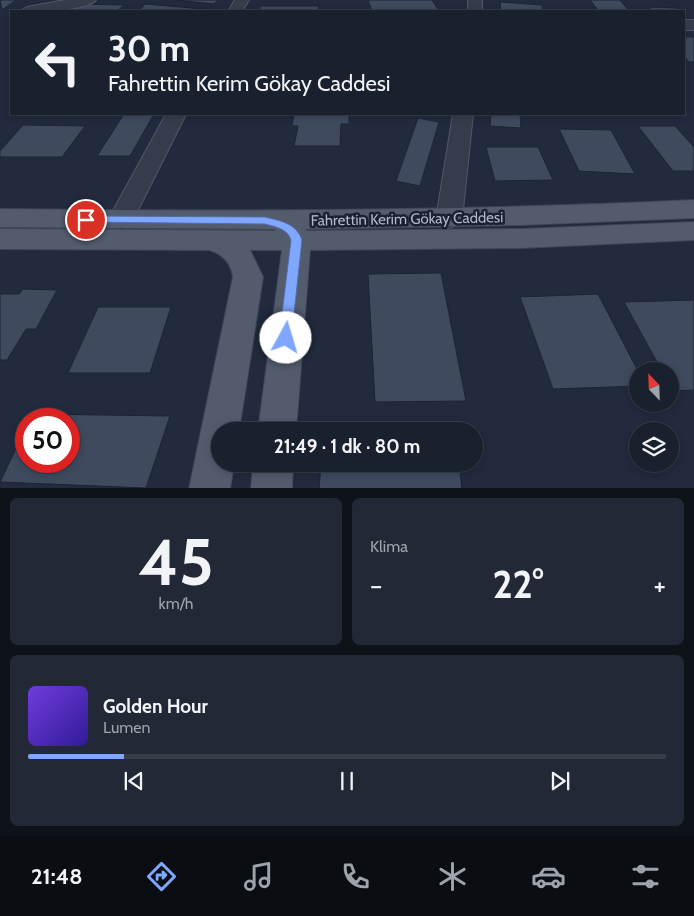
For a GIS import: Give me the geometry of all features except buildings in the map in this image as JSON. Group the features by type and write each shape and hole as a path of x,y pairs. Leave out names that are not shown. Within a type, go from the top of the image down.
{"main road":[{"name":"Fahrettin Kerim Gökay Caddesi","path":"0,218 120,220 449,218 694,209"},
{"path":"265,220 290,228 295,234 296,240 278,422"},
{"name":"Fahrettin Kerim Gökay Caddesi","path":"0,239 522,240 694,231"},
{"path":"197,240 216,242 231,249 245,263 248,271 248,283 222,422"},
{"path":"209,488 212,472"},
{"path":"271,488 272,472"}],"street":[{"path":"33,10 89,0"},
{"path":"120,220 175,115"},
{"path":"449,218 463,115"}],"route":[{"path":"86,220 265,220 284,225 296,235 286,338"}]}
